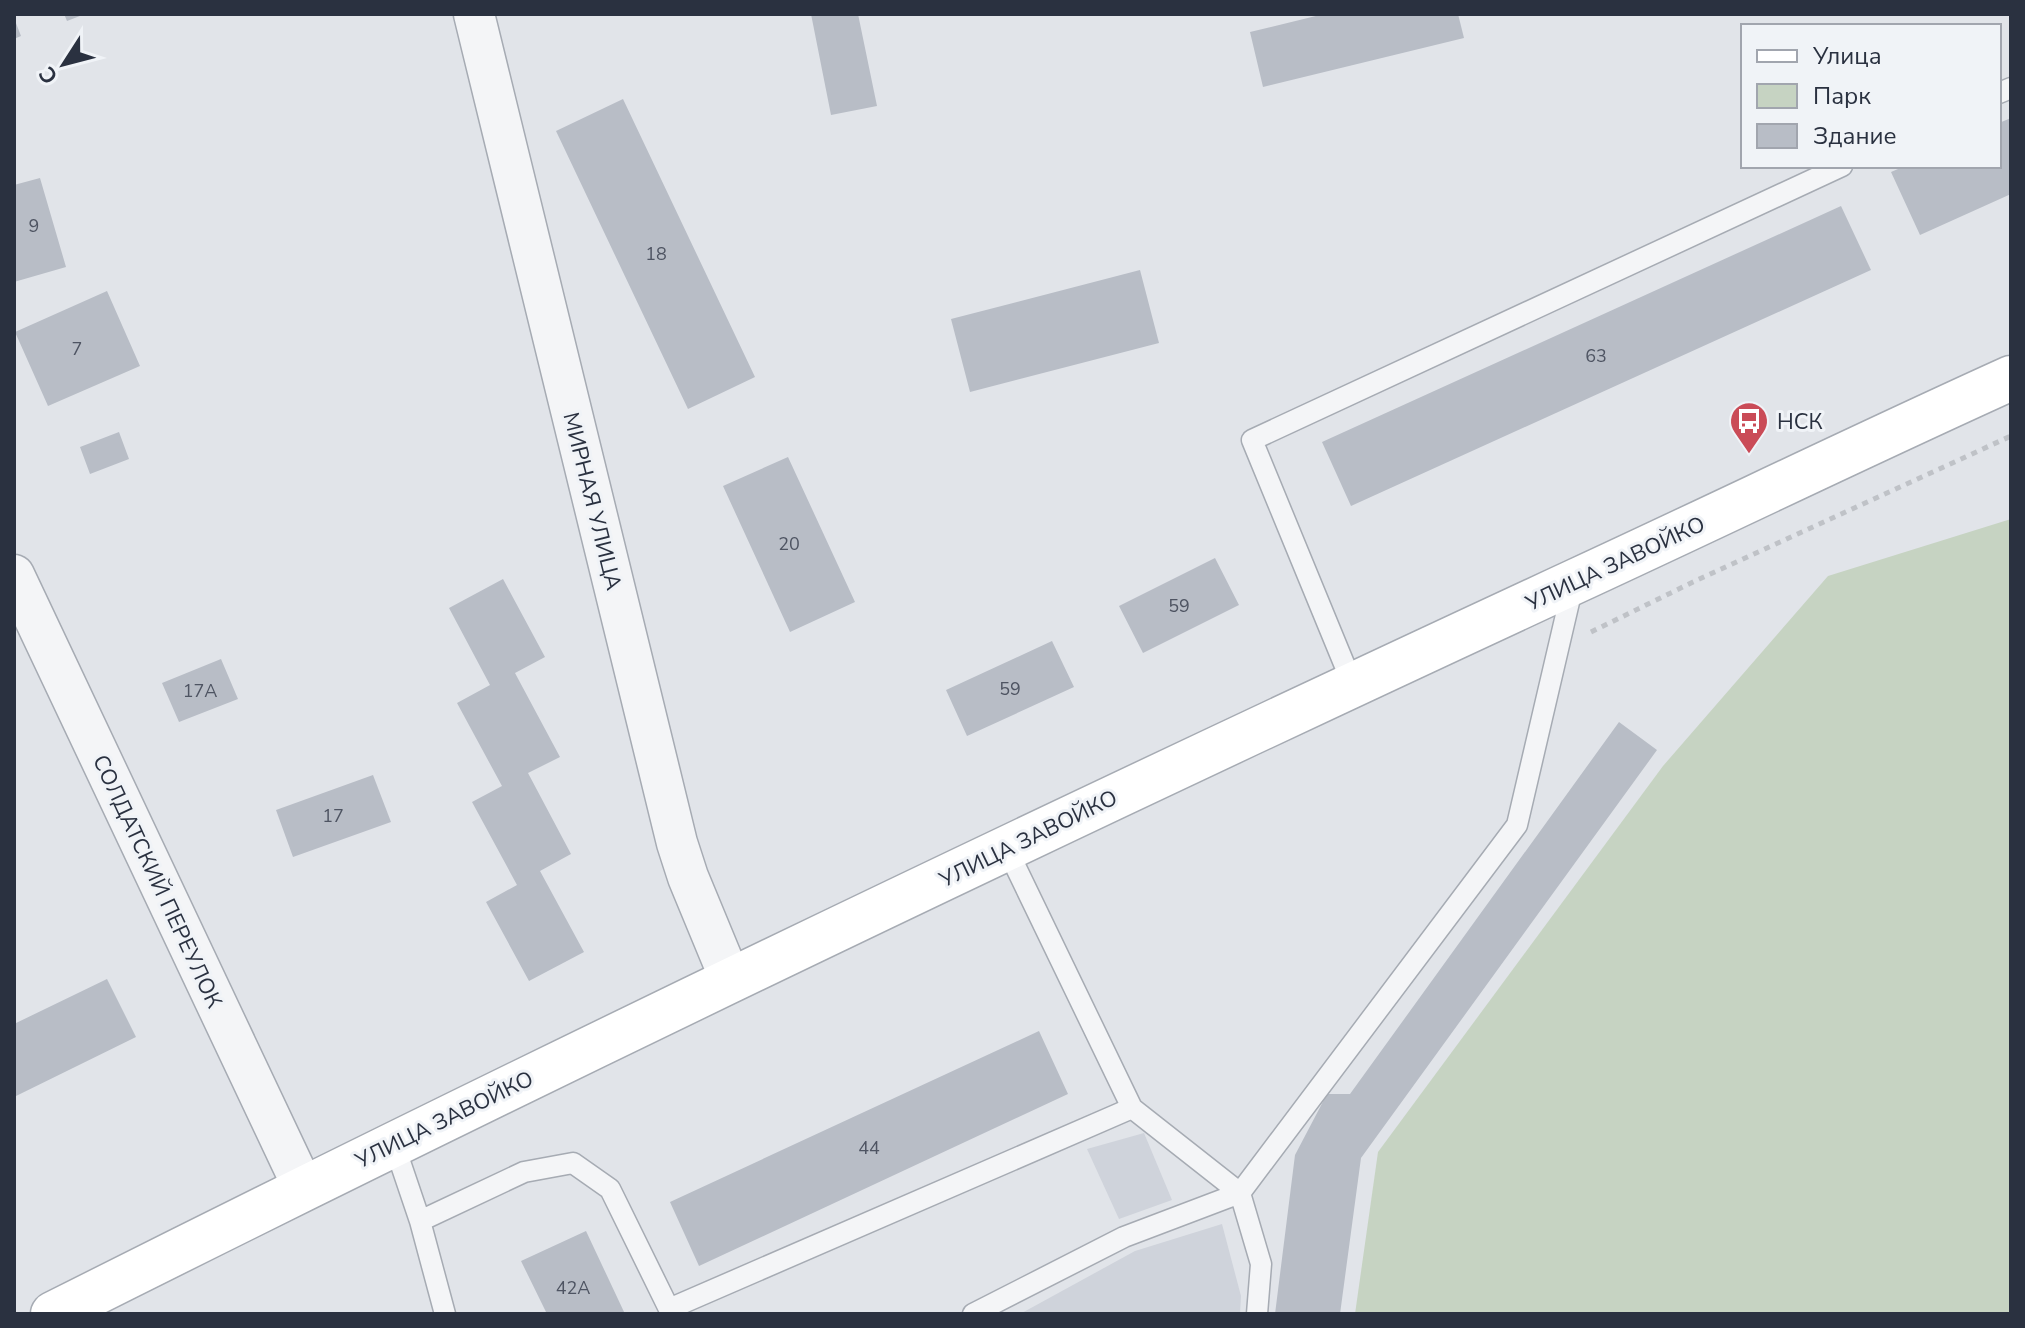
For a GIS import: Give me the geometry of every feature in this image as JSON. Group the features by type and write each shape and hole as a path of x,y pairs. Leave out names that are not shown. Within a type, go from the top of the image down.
{"main road":[{"name":"УЛИЦА ЗАВОЙКО","path":"53,1314 303,1187 1006,847 2011,378"}],"street":[{"name":"МИРНАЯ УЛИЦА","path":"474,14 677,843 731,981"},
{"name":"СОЛДАТСКИЙ ПЕРЕУЛОК","path":"14,575 303,1187"}],"lane":[{"path":"1352,683 1252,440 1838,168"},
{"path":"973,1314 1124,1237 1240,1193 1517,825 1574,582"},
{"path":"1006,847 1132,1108 1240,1193 1261,1264 1257,1314"},
{"path":"420,1221 524,1172 573,1163 610,1189 669,1309 700,1306 1132,1108"},
{"path":"394,1144 420,1221 445,1314"}],"path":[{"path":"1558,648 1693,582 2011,436"}],"shaded area":[{"path":"1144,1133 1172,1200 1119,1219 1087,1149"},
{"path":"1222,1224 1241,1296 1240,1314 1020,1314 1135,1251"}],"green space":[{"path":"2011,519 2011,1314 1355,1314 1378,1152 1663,766 1828,576"}],"building":[{"path":"64,14 85,14 67,21"},
{"path":"811,14 858,14 877,106 831,115"},
{"path":"1324,14 1458,14 1464,38 1263,87 1250,32"},
{"path":"14,18 21,36 14,39"},
{"path":"623,99 755,377 688,409 556,131"},
{"path":"2011,118 2011,194 1920,235 1891,172 1900,168 2001,168 2001,122"},
{"path":"40,178 66,267 14,282 14,185"},
{"path":"1841,206 1871,270 1351,506 1322,442"},
{"path":"1140,270 1159,343 970,392 951,319"},
{"path":"107,291 140,366 48,406 15,332"},
{"path":"119,432 129,459 90,474 80,447"},
{"path":"788,457 855,602 790,632 723,486"},
{"path":"1215,558 1239,605 1143,653 1119,606"},
{"path":"503,579 545,657 515,673 560,757 528,773 571,854 540,871 584,952 529,981 486,902 517,885 472,802 502,786 457,703 490,685 449,608"},
{"path":"1052,641 1074,687 967,736 946,690"},
{"path":"221,659 238,699 179,722 162,683"},
{"path":"1619,722 1657,750 1361,1158 1340,1314 1275,1314 1295,1155 1327,1094 1350,1094"},
{"path":"373,775 391,822 293,857 276,810"},
{"path":"107,979 136,1037 14,1097 14,1024"},
{"path":"1039,1031 1068,1094 699,1266 670,1202"},
{"path":"586,1231 625,1314 547,1314 521,1261"}],"place":[{"name":"НСК","path":"1749,455"}]}
